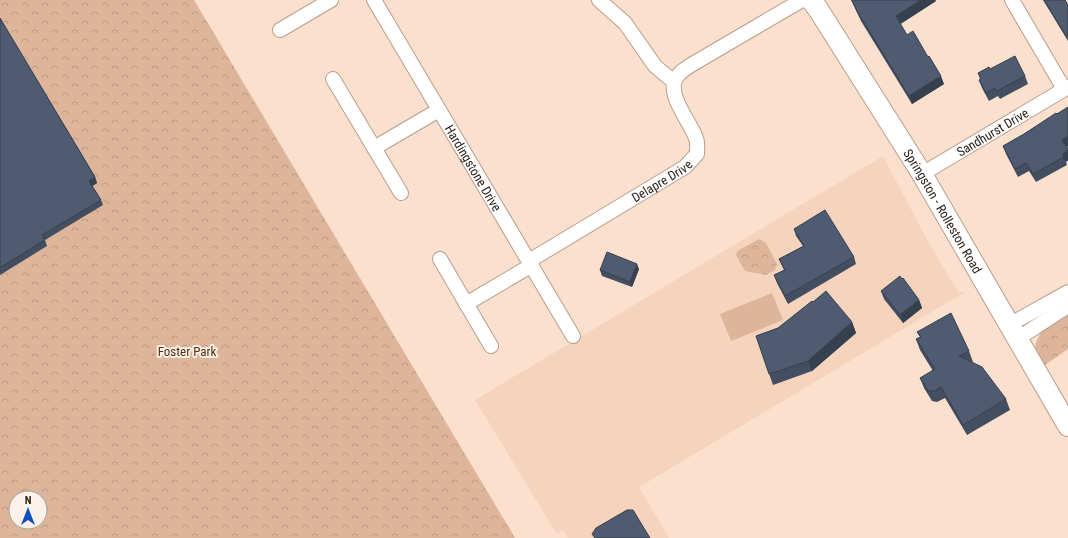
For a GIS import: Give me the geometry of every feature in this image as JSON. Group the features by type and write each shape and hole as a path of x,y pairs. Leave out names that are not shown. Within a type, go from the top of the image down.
{"main road":[{"name":"Springston - Rolleston Road","path":"811,0 922,174 1068,426"}],"street":[{"path":"280,30 331,0"},
{"name":"Hardingstone Drive","path":"374,0 573,336"},
{"path":"599,0 624,23 655,66 674,82 678,75 691,65 802,0"},
{"name":"Sandhurst Drive","path":"922,174 1066,88 1012,0"},
{"path":"333,79 401,193"},
{"name":"Delapre Drive","path":"466,304 685,167 697,154 697,140 678,104 674,92 674,82"},
{"path":"374,148 439,110"},
{"path":"440,259 491,346"},
{"path":"1013,332 1068,292"},
{"path":"1013,332 1068,306"}],"shaded area":[{"path":"883,156 926,238 958,292 965,292 639,487 669,538 568,538 563,530 557,534 475,400"}],"green space":[{"name":"Foster Park","path":"0,0 194,0 515,538 0,538"},
{"path":"759,239 766,243 777,264 775,270 766,275 745,271 736,255 737,251"},
{"path":"772,293 783,320 731,341 720,314"},
{"path":"1068,313 1068,349 1045,365 1035,348 1039,335 1051,323"}],"building":[{"path":"852,0 921,0 896,16 907,35 913,31 941,76 909,96 858,13"},
{"path":"1044,0 1065,0 1068,5 1068,39"},
{"path":"0,18 95,177 89,181 101,200 42,235 45,240 0,268"},
{"path":"1015,56 1025,76 997,91 995,88 986,93 979,80 981,78 978,73 989,67 990,69"},
{"path":"1068,107 1068,136 1062,140 1068,150 1063,154 1064,157 1033,174 1026,163 1015,169 1003,146"},
{"path":"825,210 854,257 785,296 774,275 785,270 779,259 804,246 794,229"},
{"path":"607,252 637,264 630,282 600,270"},
{"path":"900,276 919,300 900,315 881,291"},
{"path":"826,291 852,322 808,361 769,374 756,336 778,328"},
{"path":"951,313 969,351 959,356 982,367 1006,399 963,425 941,387 934,391 928,391 920,378 935,369 916,339 921,337 917,332"},
{"path":"627,510 633,510 650,538 595,538 592,534 596,528"}]}
